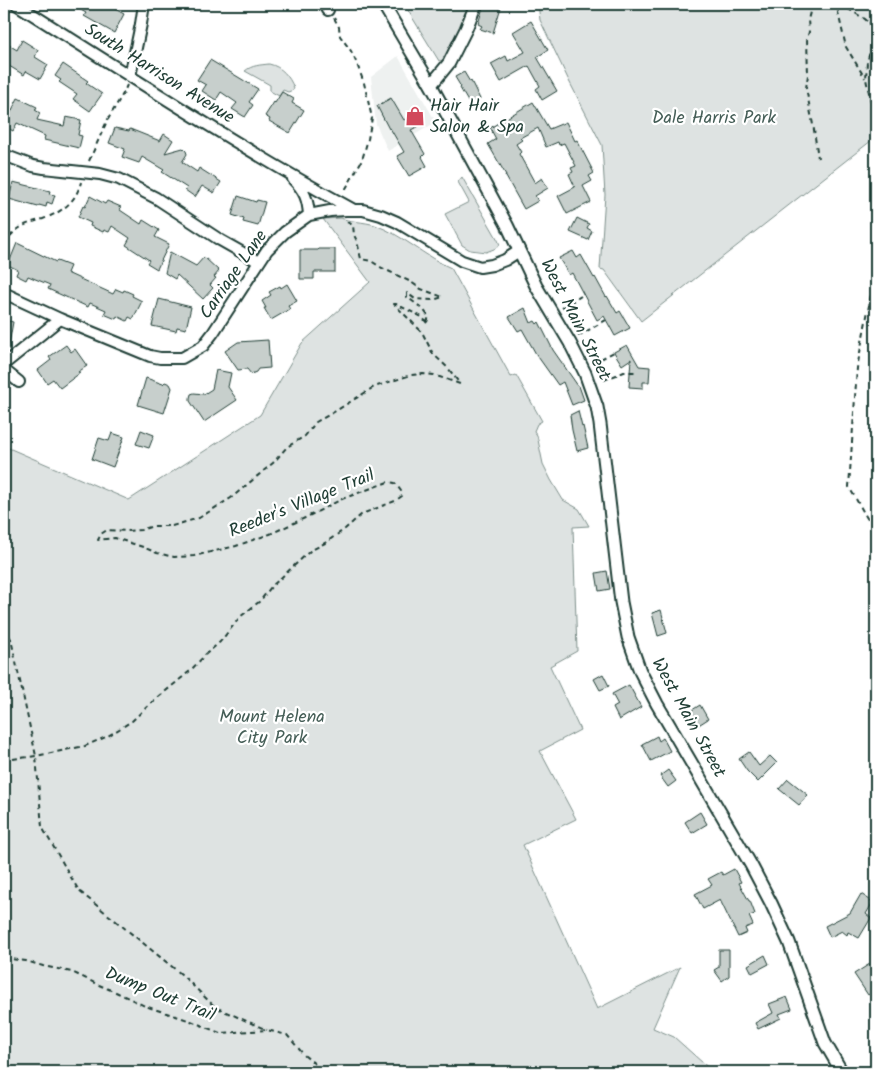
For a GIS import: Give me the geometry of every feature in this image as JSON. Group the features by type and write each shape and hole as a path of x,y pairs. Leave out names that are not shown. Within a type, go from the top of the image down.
{"street":[{"name":"South Harrison Avenue","path":"16,4 285,172 354,210"},
{"path":"130,76 144,4"},
{"name":"West Main Street","path":"383,4 431,85 507,225 536,286 586,373 597,407 621,602 628,637 640,671 657,704 772,903 792,950 825,1043 842,1072"},
{"path":"431,85 449,63 476,4"},
{"path":"4,154 33,166 100,174 119,179 156,198 220,240 259,262"},
{"name":"South Harrison Avenue","path":"285,172 304,192 310,215"},
{"name":"Carriage Lane","path":"4,293 150,356 182,358 203,346 213,334 266,250 285,232 310,215 330,211 364,210 381,215 397,222 462,261 480,267 505,260 519,251"},
{"path":"4,364 60,318"},
{"path":"4,370 19,382"}],"path":[{"path":"561,4 565,11 571,6 570,4"},
{"path":"812,4 808,20 808,75 806,88 818,158"},
{"path":"833,4 837,8 846,47 866,79"},
{"path":"840,4 869,23 876,30"},
{"path":"327,7 339,27 340,36 351,51 357,64 364,83 372,118 362,160 342,196"},
{"path":"869,23 876,22"},
{"path":"876,37 867,62 866,79 876,124"},
{"name":"Reeder's Village Trail","path":"4,760 36,756 85,746 108,736 132,720 190,671 220,642 240,617 260,601 271,587 310,551 345,529 362,514 402,496 395,483 388,482 342,499 307,518 270,534 236,546 194,556 174,557 165,555 115,538 98,540 101,534 107,530 126,531 141,530 153,526 172,526 199,518 231,498 274,463 288,447 305,436 316,422 374,386 411,375 423,374 434,375 460,384 448,368 433,354 422,332 394,304 422,317 427,323 429,317 423,309 407,297 406,293 415,298 433,300 443,296 421,289 412,282 382,268 372,261 361,259 353,225 330,211"},
{"path":"876,269 858,368 849,487 871,525 876,528"},
{"path":"562,308 581,296"},
{"path":"578,336 606,320"},
{"path":"594,363 614,352"},
{"path":"604,380 624,372 635,372"},
{"path":"4,628 11,639 36,756 42,827 79,891 181,974 215,1006 268,1030"},
{"name":"Dump Out Trail","path":"4,958 72,972 145,1006 191,1020 220,1033 268,1030 286,1035 298,1049 325,1072"}],"shaded area":[{"path":"398,56 436,122 388,151 376,124 371,77"}],"green space":[{"path":"404,4 470,4 445,60 439,61"},
{"name":"Dale Harris Park","path":"538,4 876,4 876,137 641,321 604,270 600,269 605,195 602,145 540,20"},
{"path":"269,64 278,67 287,76 294,88 293,90 288,92 283,90 279,96 270,91 270,85 245,71 254,66"},
{"path":"462,177 498,240 500,245 494,249 486,252 470,250 462,245 445,214 469,202 458,182"},
{"name":"Mount Helena City Park","path":"341,218 385,229 451,268 511,377 516,375 542,421 537,424 534,431 537,435 543,464 551,480 563,500 579,509 589,526 573,527 577,651 550,666 580,730 540,751 576,819 523,845 597,1009 680,967 653,1028 674,1037 713,1072 4,1072 4,446 129,500 260,415 302,343 370,282 323,219"}],"building":[{"path":"70,4 92,4 102,9 106,4 124,14 114,33 84,16 86,13"},
{"path":"484,4 502,4 493,33 480,29 482,26 478,24"},
{"path":"531,21 548,50 537,57 557,91 542,100 536,89 540,86 529,66 501,82 491,64 506,56 508,61 525,52 513,32"},
{"path":"22,40 38,50 35,57 48,65 40,79 26,71 24,75 4,63 4,42 17,50"},
{"path":"210,60 258,89 249,102 253,105 245,117 232,109 237,103 221,92 216,100 202,91 206,85 197,80"},
{"path":"63,64 88,81 86,83 102,94 90,111 73,99 77,94 59,82 61,80 55,76"},
{"path":"464,72 480,99 470,105 455,77"},
{"path":"282,92 294,99 292,103 304,110 290,133 269,121 270,119 265,116"},
{"path":"18,98 37,107 35,110 40,113 37,120 64,126 66,117 81,120 78,135 82,136 79,148 44,140 45,136 17,123 13,131 4,126 6,112 10,114"},
{"path":"391,98 404,120 418,112 424,123 411,130 425,154 422,157 427,166 409,176 397,156 404,152 377,106"},
{"path":"533,102 549,129 566,122 594,173 589,176 592,181 583,186 591,202 567,214 558,196 575,187 569,174 573,172 571,168 576,166 564,143 559,145 558,142 546,147 538,128 520,138 522,140 516,144 521,152 519,154 535,183 542,178 548,188 535,196 538,201 524,209 488,144 496,139 490,128"},
{"path":"115,128 129,131 130,129 160,141 164,134 173,140 165,153 183,148 187,154 182,162 197,172 199,168 221,182 214,193 202,186 195,197 185,190 187,188 162,172 164,170 142,157 139,163 122,157 125,149 109,143"},
{"path":"13,182 50,191 49,194 55,195 52,204 47,202 46,207 39,205 38,207 9,199"},
{"path":"90,196 105,204 107,201 121,207 120,210 141,224 143,220 159,230 155,237 169,244 157,269 147,263 149,260 126,245 130,238 112,226 109,232 104,230 103,232 90,226 91,223 78,217"},
{"path":"238,196 256,202 257,200 265,202 258,226 243,222 244,219 232,215"},
{"path":"577,218 589,224 587,228 592,231 588,240 570,232"},
{"path":"17,243 56,262 70,266 67,273 113,294 116,289 133,294 132,296 142,301 133,319 129,317 127,321 117,316 116,319 104,314 106,310 90,303 88,307 48,289 50,285 28,276 26,280 16,275 18,270 8,265"},
{"path":"335,249 335,272 314,272 314,279 300,279 300,250"},
{"path":"573,251 577,258 581,255 606,297 617,313 620,311 630,328 615,336 604,316 597,320 572,273 569,275 559,258"},
{"path":"170,252 196,266 204,257 219,271 210,285 213,288 203,299 177,275 175,279 165,273"},
{"path":"287,284 297,301 288,306 290,309 271,320 262,301 271,295 269,292"},
{"path":"159,299 191,307 186,329 177,327 176,331 152,326"},
{"path":"525,308 531,323 535,321 537,324 539,322 553,350 579,386 584,400 572,405 563,382 558,385 536,354 522,329 518,331 509,317"},
{"path":"4,320 13,322 8,350 4,349"},
{"path":"268,340 270,368 258,369 251,374 247,369 238,370 225,351 238,342"},
{"path":"66,345 71,352 75,349 87,366 60,388 53,379 47,383 38,370 51,360 49,357"},
{"path":"627,345 639,366 650,367 649,382 643,382 643,388 629,387 631,359 622,365 614,352"},
{"path":"216,370 231,373 228,387 237,400 204,422 190,401 190,398 191,394 204,394 212,389"},
{"path":"146,378 163,384 165,382 170,384 172,388 164,413 138,405"},
{"path":"578,411 588,448 577,451 570,415"},
{"path":"141,430 154,435 149,448 136,444"},
{"path":"112,433 124,437 113,467 92,459 99,438 109,441"},
{"path":"607,571 610,589 599,591 596,573"},
{"path":"661,610 667,633 658,636 652,613"},
{"path":"603,674 609,686 600,690 594,679"},
{"path":"629,685 641,707 619,720 613,708 618,705 612,694"},
{"path":"700,705 708,719 697,726 689,712"},
{"path":"657,736 659,741 663,738 670,751 651,761 642,744"},
{"path":"749,752 759,766 770,756 777,763 758,782 739,759"},
{"path":"668,770 676,781 668,787 660,776"},
{"path":"788,779 808,795 799,805 779,789"},
{"path":"700,812 707,824 692,833 685,822"},
{"path":"734,869 755,914 749,916 753,925 745,928 747,933 738,937 720,900 703,909 695,894 712,885 708,879 721,872 723,875"},
{"path":"861,894 873,902 866,914 871,918 859,938 848,932 847,935 842,931 830,937 825,926 850,913"},
{"path":"719,950 729,950 729,976 722,981 714,970 719,967"},
{"path":"765,955 769,964 752,973 748,965"},
{"path":"876,960 876,990 868,995 854,974"},
{"path":"787,997 792,1009 779,1014 781,1018 758,1029 755,1023 773,1013 769,1004"}],"place":[{"name":"Hair Hair Salon & Spa","path":"415,116"}]}
